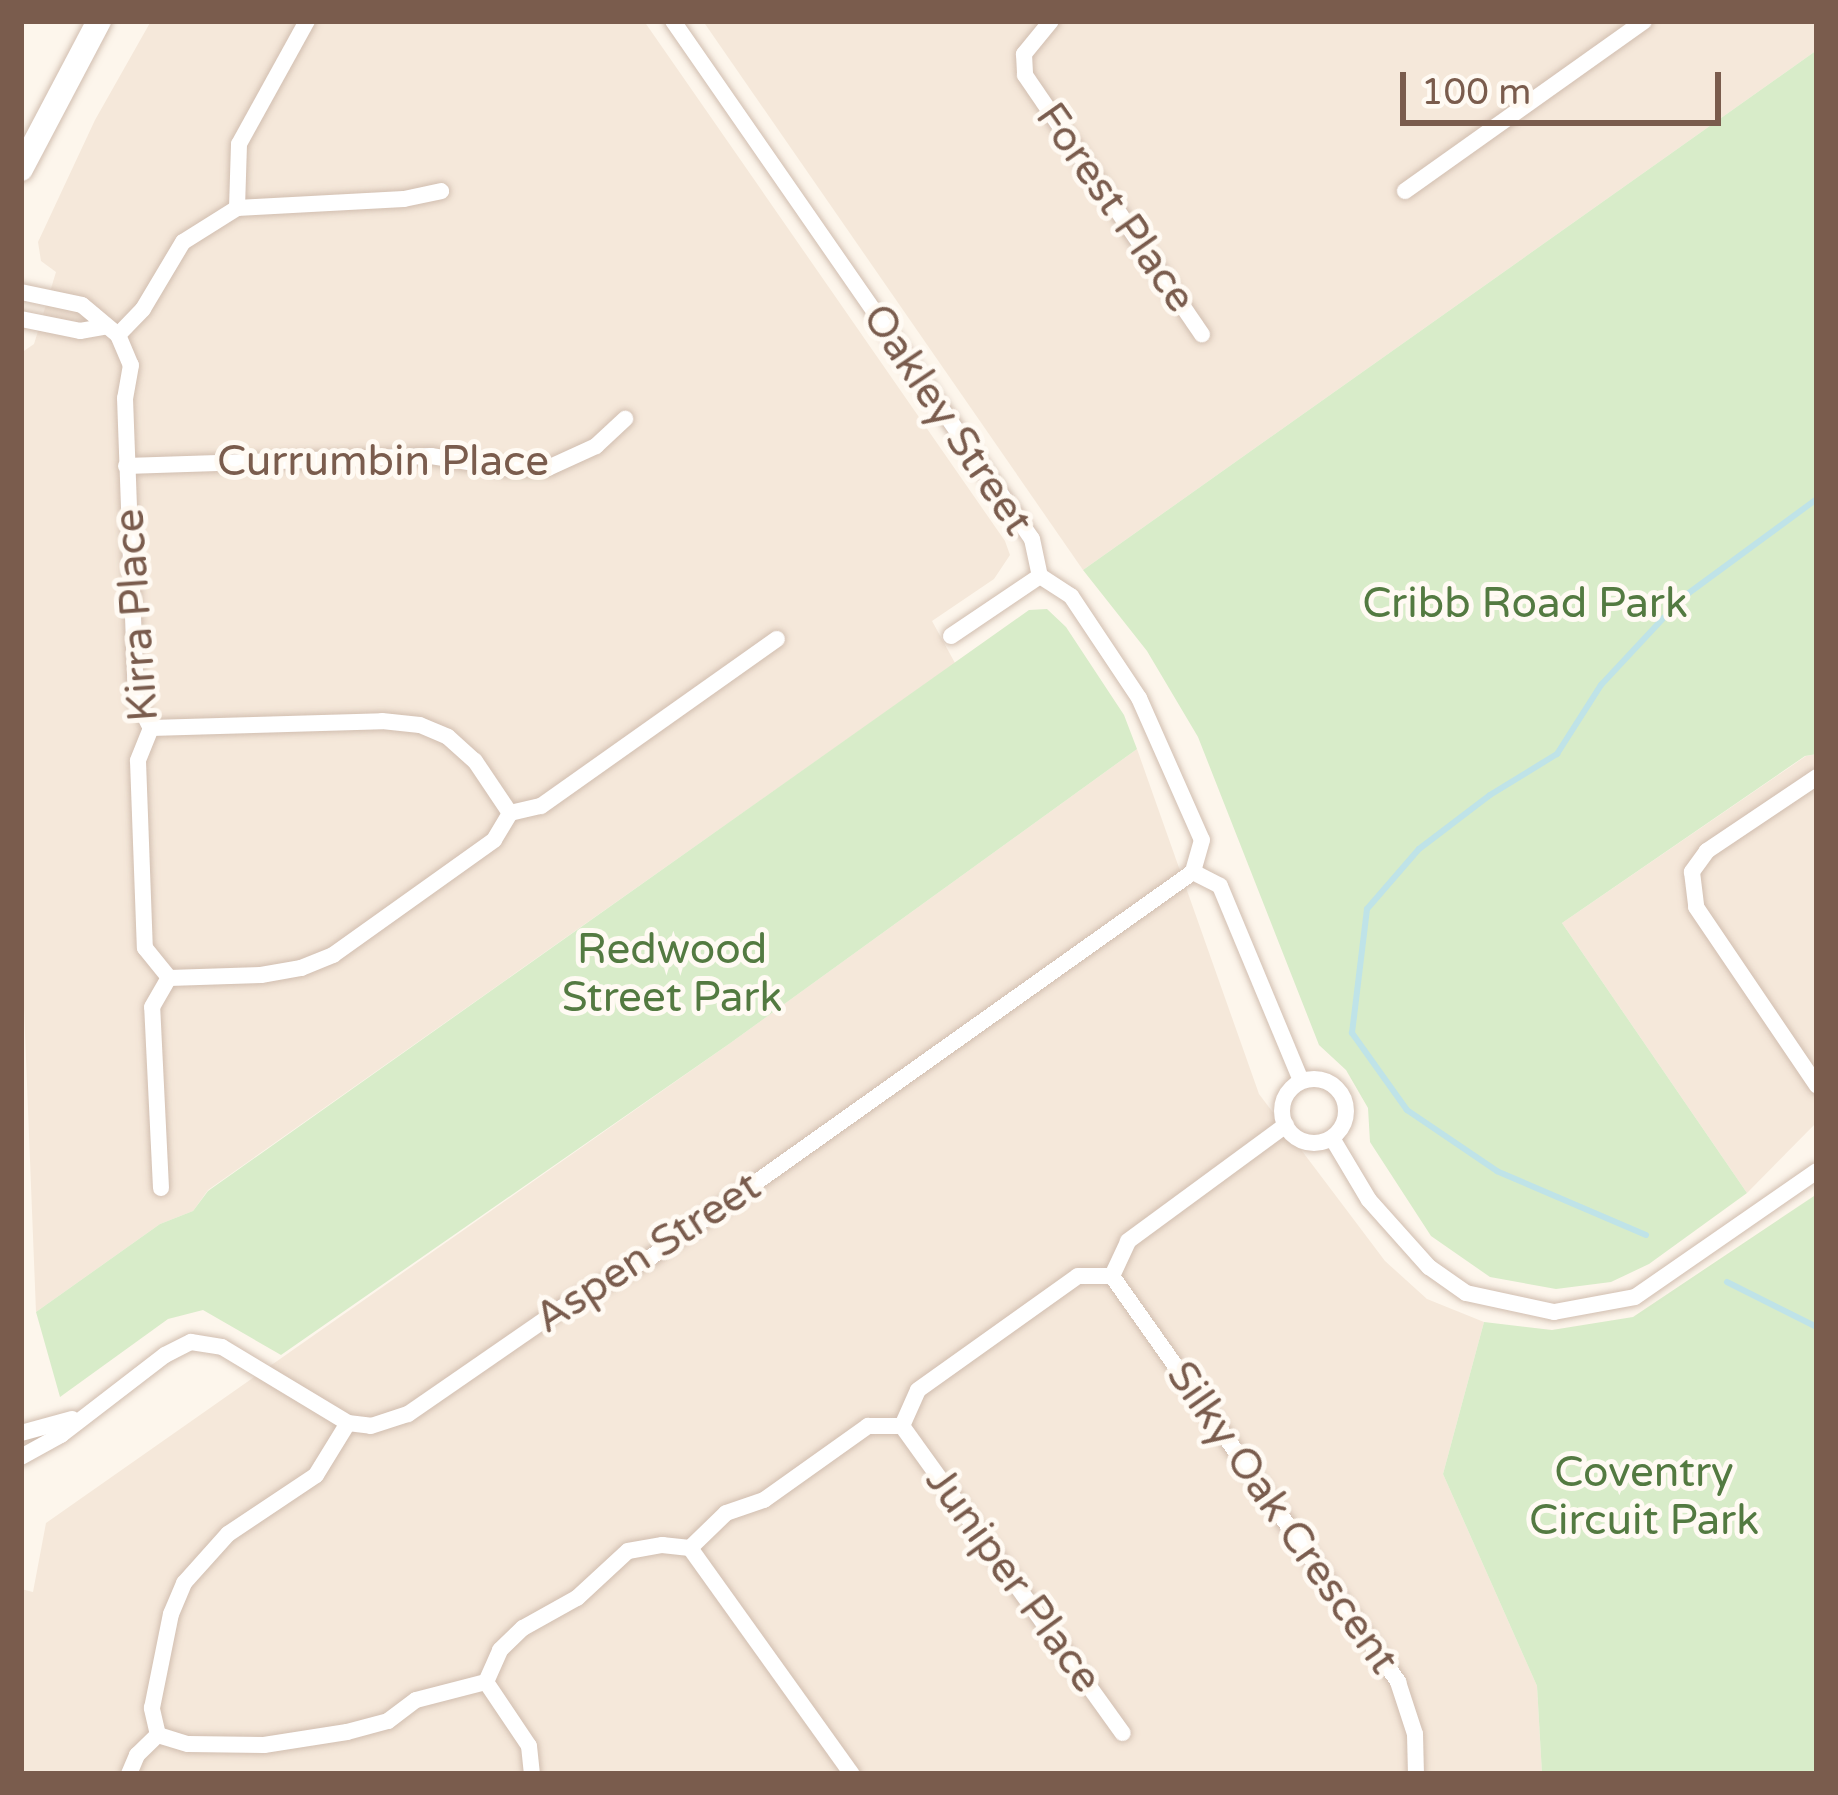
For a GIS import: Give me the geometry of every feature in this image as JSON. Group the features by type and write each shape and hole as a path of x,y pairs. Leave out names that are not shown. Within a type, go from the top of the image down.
{"street":[{"path":"21,169 99,21"},
{"path":"237,208 239,144 307,21"},
{"name":"Oakley Street","path":"673,21 1032,539 1040,575 1071,596 1139,698 1202,841 1193,872"},
{"name":"Forest Place","path":"1051,21 1024,54 1025,75 1202,334"},
{"path":"1405,191 1644,21"},
{"path":"21,319 80,331 112,331 143,309 183,242 237,208 404,199 441,191"},
{"path":"21,292 82,305 112,331"},
{"name":"Kirra Place","path":"112,331 131,365 125,398 126,466 136,699 152,728 138,761 145,948 169,978"},
{"name":"Currumbin Place","path":"126,466 431,457 506,468 548,468 585,453 626,419"},
{"path":"951,636 1040,575"},
{"path":"161,1188 152,1007 169,978 261,975 301,968 332,955 494,840 511,814 541,806 777,639"},
{"path":"152,728 382,721 420,725 448,737 475,761 511,814"},
{"path":"1817,777 1707,850 1692,872 1696,907 1817,1086"},
{"path":"1193,872 1220,886 1301,1081"},
{"name":"Aspen Street","path":"348,1423 371,1426 408,1414 563,1307 651,1257 1193,872"},
{"path":"1325,1080 1343,1096 1346,1119 1332,1138 1306,1142 1286,1125 1284,1100 1301,1081 1325,1080"},
{"path":"690,1548 726,1513 764,1500 868,1426 902,1426 918,1390 1078,1276 1112,1276 1128,1241 1286,1125"},
{"path":"1332,1138 1370,1200 1430,1267 1466,1292 1554,1312 1635,1297 1817,1171"},
{"name":"Silky Oak Crescent","path":"1112,1276 1398,1682 1415,1734 1416,1774"},
{"path":"21,1457 61,1436 79,1417 191,1342 222,1348 348,1423 316,1475 228,1534 184,1583 171,1613 152,1708 158,1735"},
{"path":"21,1433 79,1417"},
{"name":"Juniper Place","path":"902,1426 1123,1733"},
{"path":"487,1682 500,1650 523,1628 577,1598 628,1552 662,1545 690,1548 852,1774"},
{"path":"158,1735 188,1744 264,1745 347,1732 388,1721 416,1700 487,1682"},
{"path":"487,1682 529,1746 532,1774"},
{"path":"129,1774 137,1755 158,1735"}],"shaded area":[{"path":"151,21 644,21 1005,541 1010,555 994,579 932,621 955,663 208,1190 193,1211 160,1224 36,1312 21,932 21,353 34,344 56,272 41,261 38,242 95,120"},
{"path":"703,21 1817,21 1817,50 1083,570"},
{"path":"1137,749 1259,1094 1385,1261 1427,1299 1484,1322 1443,1474 1537,1686 1542,1774 21,1774 21,1589 33,1592 46,1523 729,1044"},
{"path":"1817,754 1817,1122 1747,1193 1562,923 1806,756"}],"green space":[{"name":"Cribb Road Park","path":"1817,50 1817,754 1805,756 1562,923 1747,1193 1649,1264 1611,1282 1556,1289 1490,1277 1431,1236 1370,1142 1368,1108 1346,1070 1319,1045 1198,737 1147,651 1083,570"},
{"name":"Redwood Street Park","path":"1047,609 1066,627 1124,715 1137,749 729,1044 281,1355 203,1310 168,1319 60,1397 36,1312 160,1224 193,1211 208,1191 1029,610"},
{"name":"Coventry Circuit Park","path":"1817,1194 1817,1774 1542,1774 1537,1686 1443,1474 1484,1322 1552,1330 1633,1317"}],"waterway":[{"path":"1646,1235 1497,1171 1407,1110 1352,1033 1367,909 1419,849 1490,795 1557,754 1601,685 1682,598 1817,499"},
{"path":"1727,1282 1817,1327"}]}
